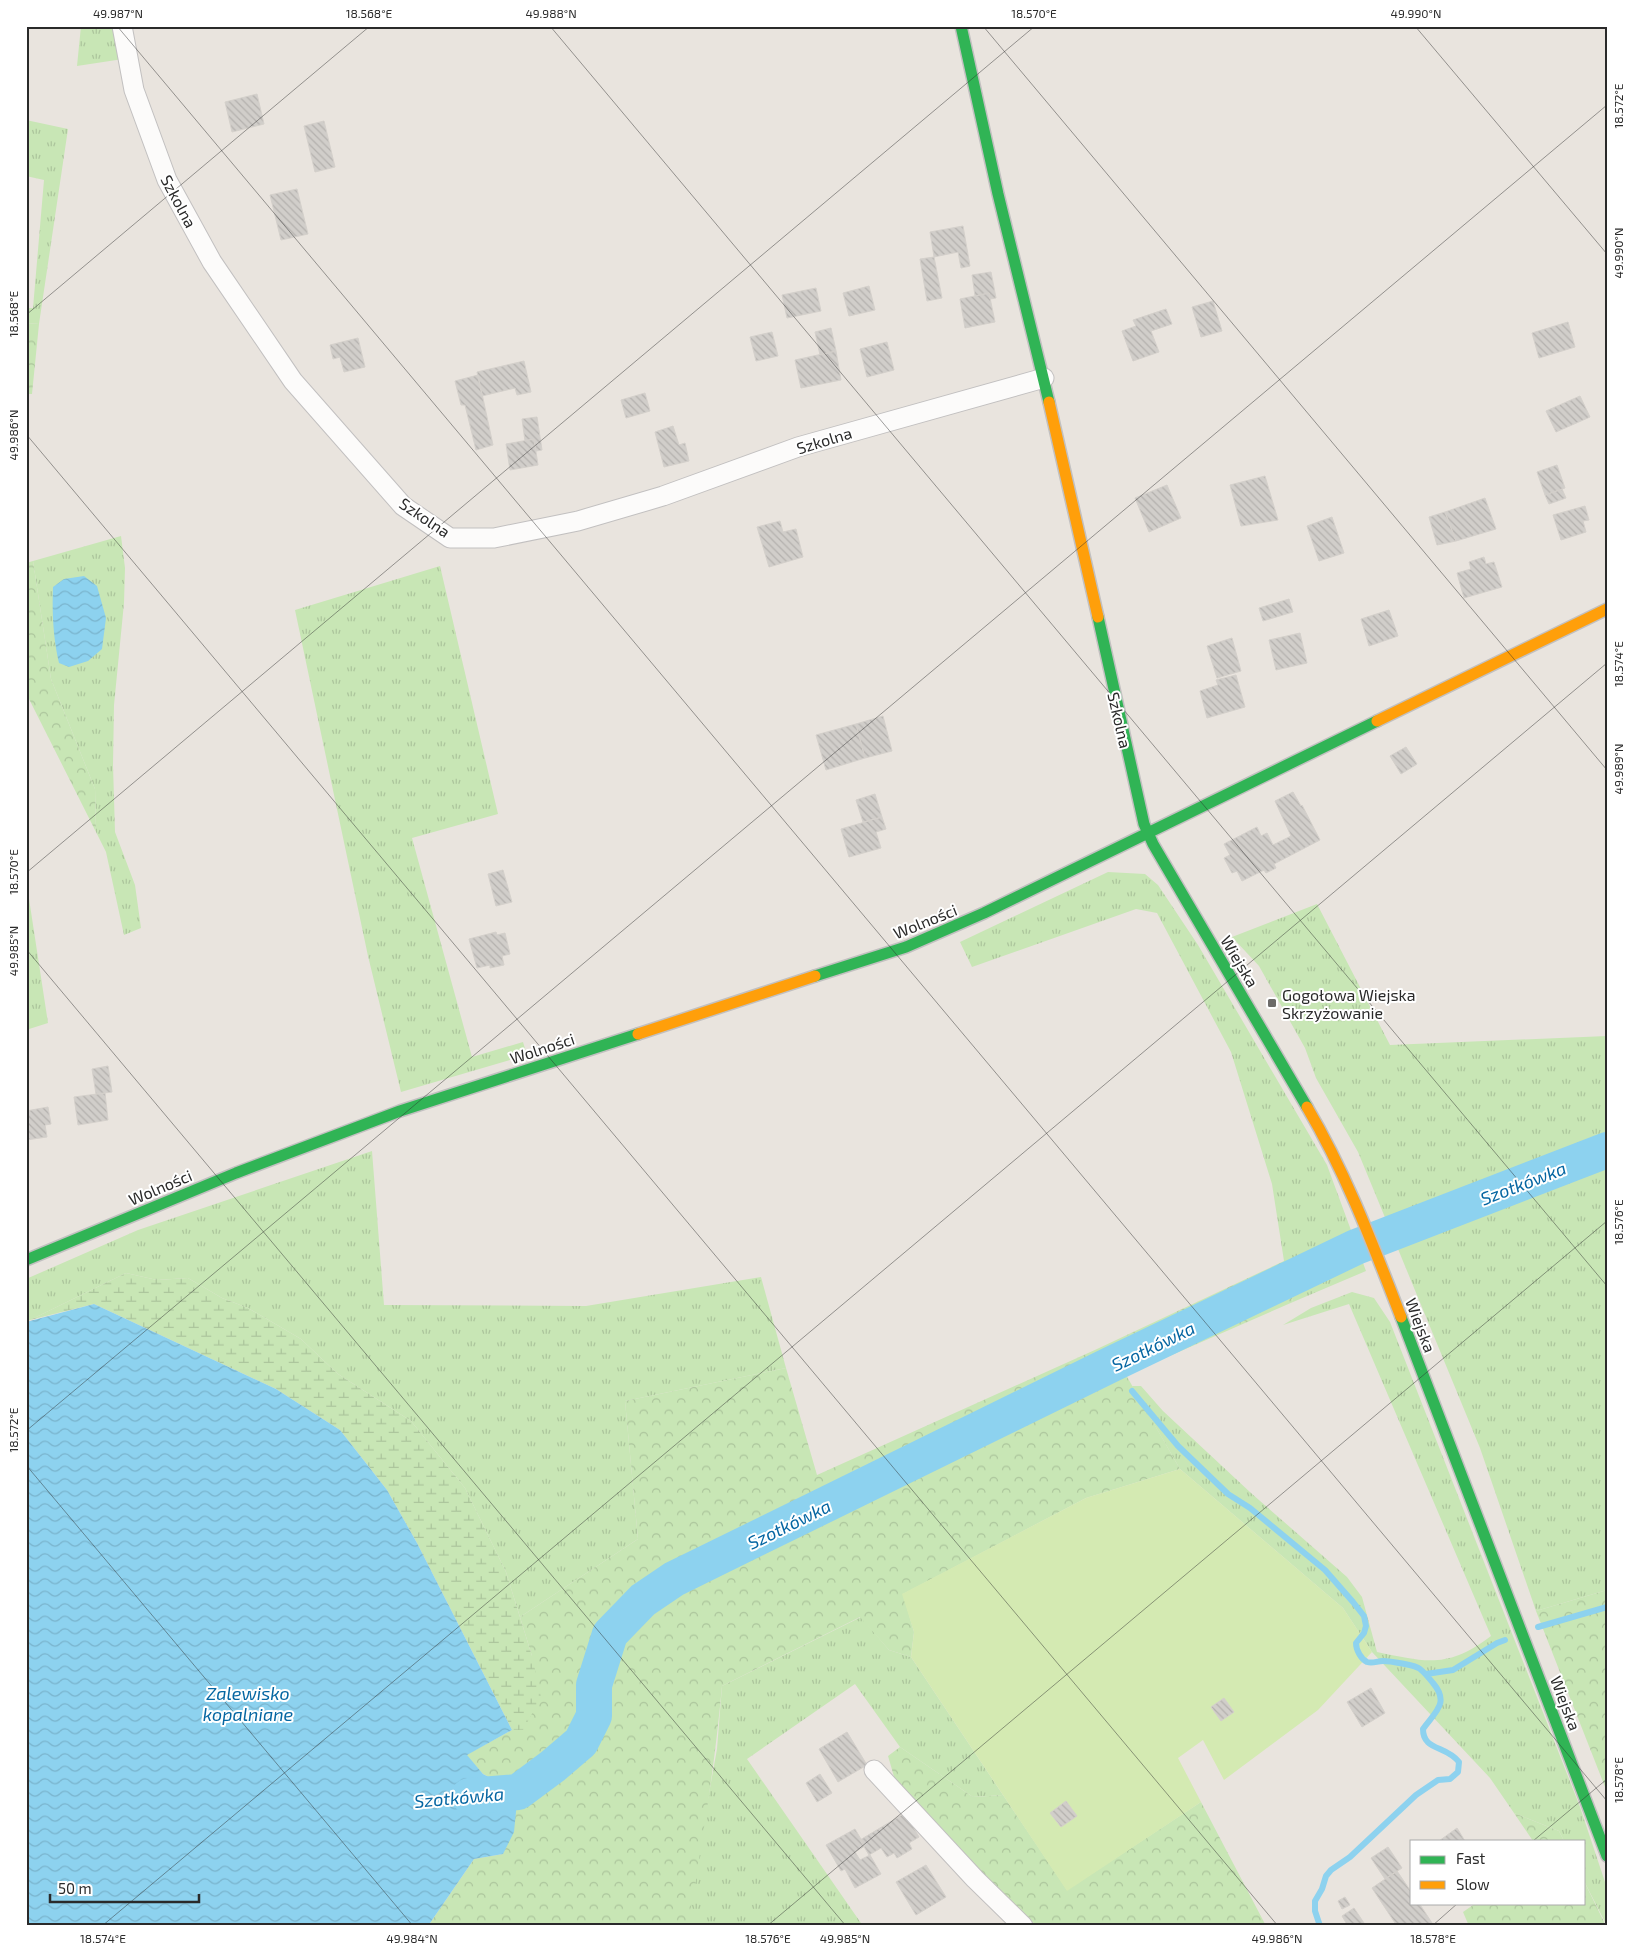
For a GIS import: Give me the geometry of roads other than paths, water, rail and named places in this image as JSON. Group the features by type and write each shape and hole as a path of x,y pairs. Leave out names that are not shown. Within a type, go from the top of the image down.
{"street":[{"name":"Szkolna","path":"122,26 134,90 166,180 212,262 293,381 403,506 450,538 494,538 578,521 664,496 798,447 1044,378"},
{"name":"Szkolna","path":"961,26 998,194 1044,378 1138,799 1148,834"},
{"name":"Wolności","path":"26,1260 236,1173 400,1111 906,947 976,917 1148,834 1607,608"},
{"name":"Wiejska","path":"1148,834 1311,1113 1336,1160 1363,1220 1607,1856"},
{"path":"874,1770 975,1879 1023,1926"}],"water":[{"path":"84,576 97,586 106,618 102,649 88,661 69,667 59,663 55,644 53,587 64,579"},
{"name":"Zalewisko kopalniane","path":"94,1304 276,1389 340,1430 387,1490 417,1543 512,1730 467,1755 483,1774 518,1792 514,1832 503,1854 474,1859 428,1926 26,1926 26,1322"}],"waterway":[{"name":"Szotkówka","path":"469,1796 518,1792 581,1742 594,1716 594,1685 610,1634 643,1600 674,1579 1112,1364 1356,1247 1607,1150"},
{"name":"Szotkówka","path":"1112,1364 1115,1368"},
{"path":"1132,1391 1178,1446 1228,1494 1250,1508 1325,1570 1353,1602 1364,1616 1366,1626 1364,1633 1356,1643 1363,1659 1369,1663 1386,1661 1418,1668 1424,1672 1438,1690 1440,1696 1439,1707 1423,1729 1424,1736 1431,1745 1448,1753 1459,1762 1458,1772 1450,1779 1438,1780 1416,1795 1350,1857 1331,1870 1326,1876 1322,1889 1315,1901 1315,1911 1320,1926"},
{"path":"1538,1627 1607,1607"},
{"path":"1426,1674 1453,1670 1505,1640"}],"place":[{"name":"Gogołowa Wiejska Skrzyżowanie","path":"1272,1003"}]}
